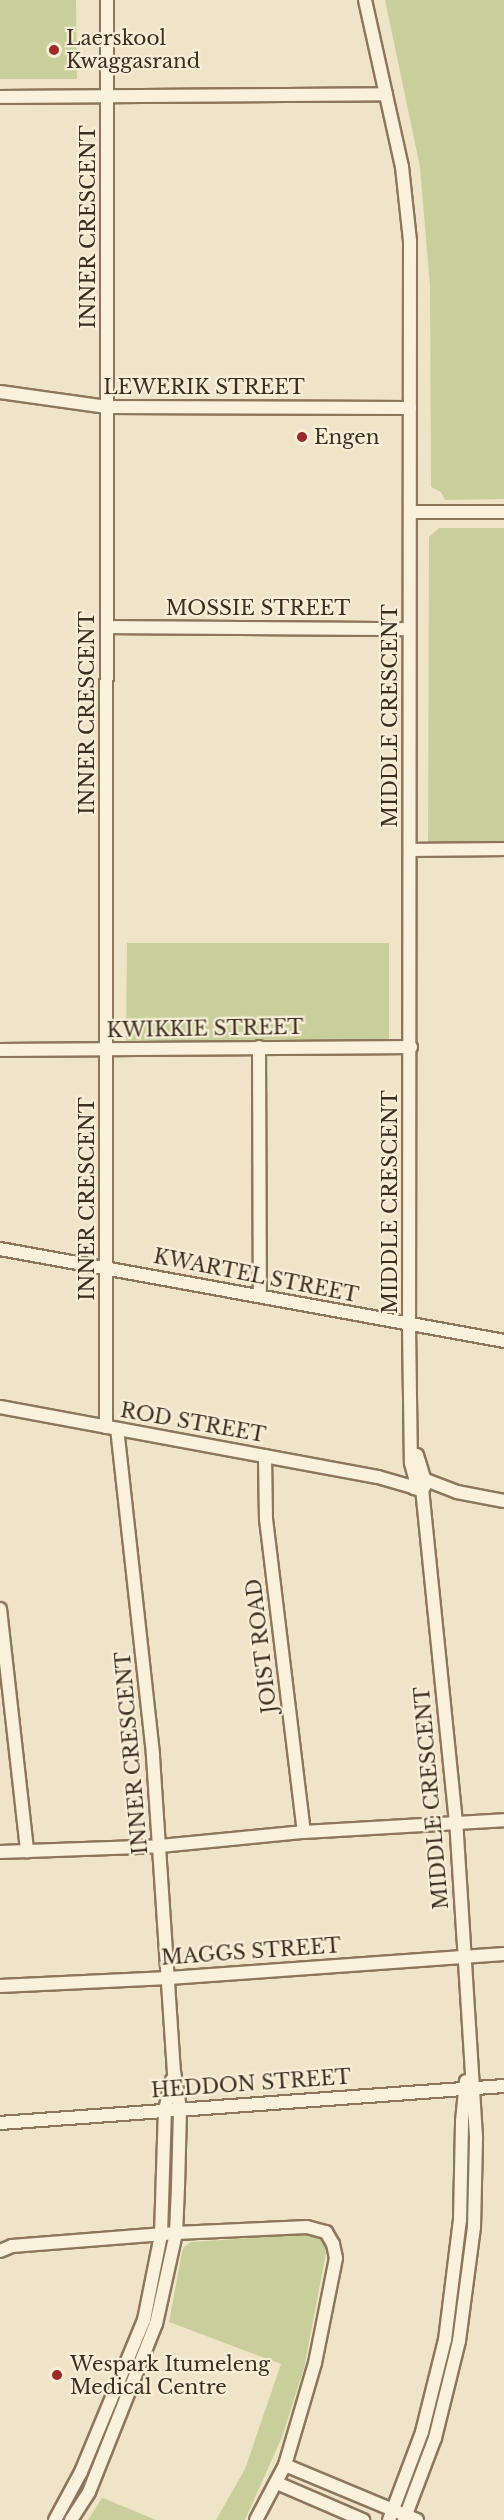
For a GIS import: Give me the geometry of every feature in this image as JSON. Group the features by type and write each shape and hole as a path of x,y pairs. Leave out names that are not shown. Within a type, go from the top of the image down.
{"street":[{"name":"INNER CRESCENT","path":"71,2520 89,2492 147,2349 165,2292 176,2233 180,2109 174,2073 153,1754 112,1428 106,1268 107,0"},
{"name":"MIDDLE CRESCENT","path":"365,0 402,167 407,204 410,408 409,1325 412,1437 424,1524 456,1823 470,2068 474,2227 459,2341 435,2438 409,2518"},
{"path":"0,97 107,98 386,94"},
{"name":"LEWERIK STREET","path":"0,392 107,407 410,408"},
{"path":"410,512 504,512"},
{"name":"MOSSIE STREET","path":"108,627 409,629"},
{"path":"410,850 504,849"},
{"path":"259,1047 260,1295"},
{"name":"KWIKKIE STREET","path":"0,1050 411,1047"},
{"name":"KWARTEL STREET","path":"0,1248 504,1341"},
{"name":"ROD STREET","path":"0,1407 504,1501"},
{"name":"JOIST ROAD","path":"265,1456 266,1519 304,1832"},
{"path":"0,1608 27,1851"},
{"path":"0,1852 160,1846 304,1832 504,1820"},
{"name":"MAGGS STREET","path":"0,1986 169,1978 504,1954"},
{"name":"INNER CRESCENT","path":"55,2520 81,2472 132,2352 152,2288 161,2235 165,2110 174,2073"},
{"name":"HEDDON STREET","path":"0,2123 504,2086"},
{"name":"MIDDLE CRESCENT","path":"391,2515 422,2432 444,2340 460,2220 462,2121 469,2088"},
{"path":"445,2090 462,2121"},
{"path":"0,2251 12,2246 176,2233 307,2227 326,2232 333,2244 336,2258 322,2334 285,2465 256,2520"},
{"path":"285,2465 391,2515 409,2518"},
{"path":"277,2483 363,2520"}],"green space":[{"path":"0,0 76,0 77,79 0,79"},
{"path":"385,0 504,0 504,499 445,500 441,492 431,487 430,286 420,167"},
{"path":"439,528 504,528 504,841 428,843 429,537"},
{"path":"127,943 389,943 389,1043 126,1043"},
{"path":"312,2234 324,2240 326,2253 304,2368 282,2437 245,2520 216,2520 245,2469 281,2364 169,2322 182,2252 184,2247 191,2242"},
{"path":"103,2498 156,2520 88,2520"}],"place":[{"name":"Laerskool Kwaggasrand","path":"54,50"},
{"name":"Engen","path":"302,437"},
{"name":"Wespark Itumeleng Medical Centre","path":"57,2375"}]}
